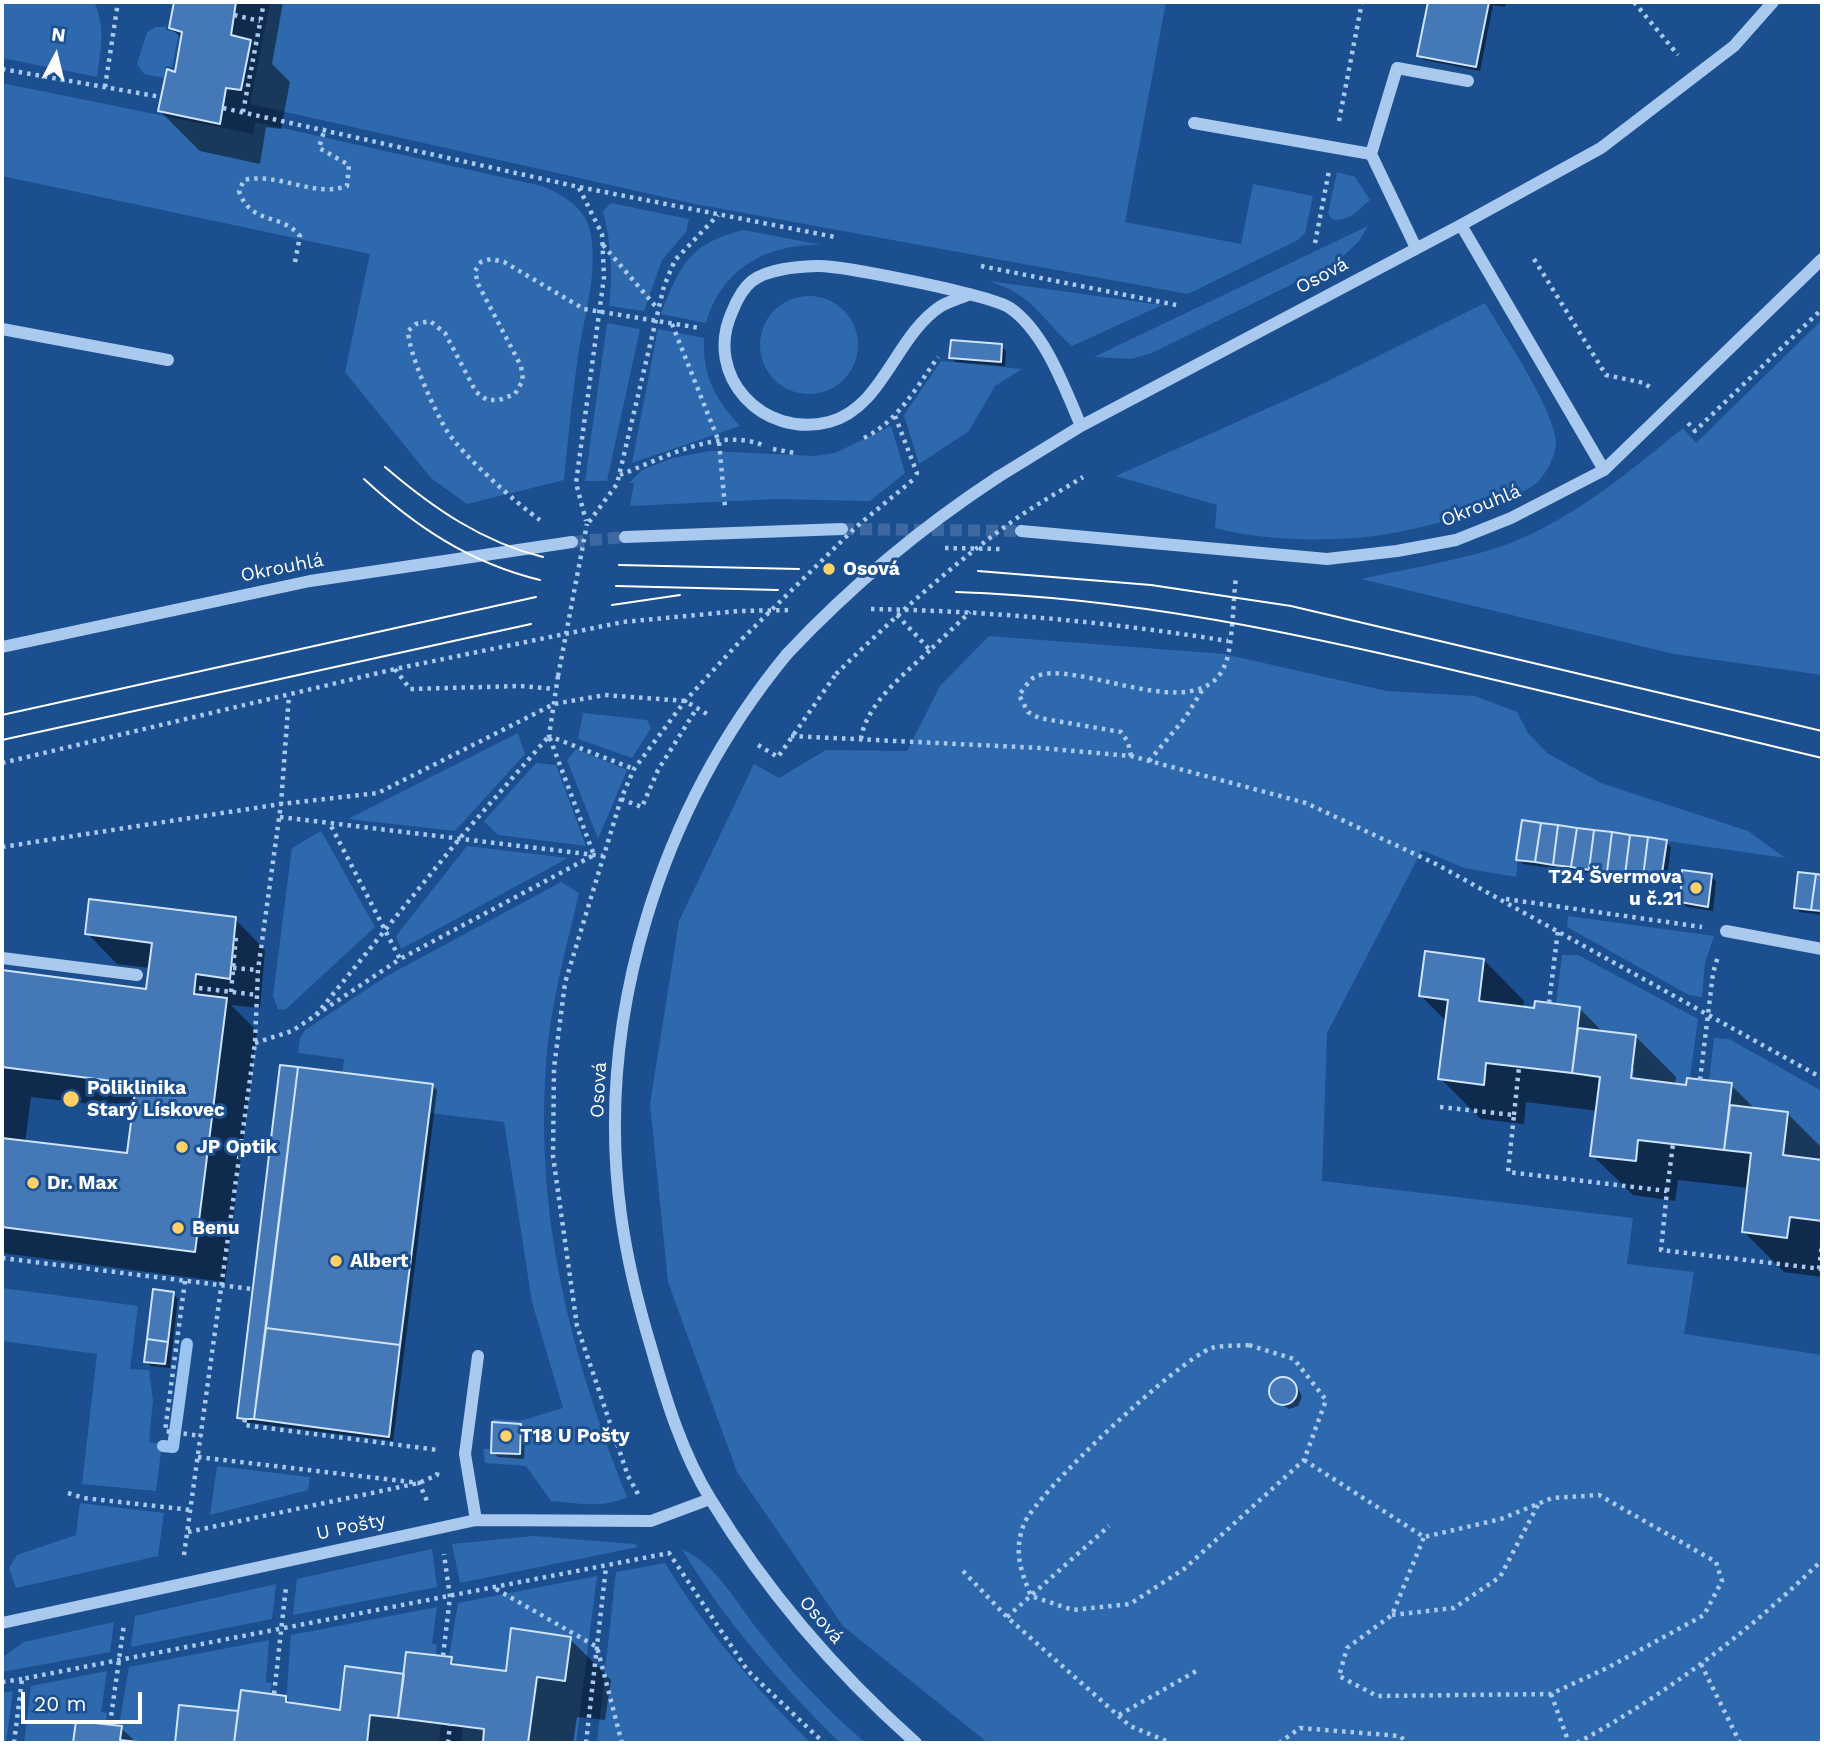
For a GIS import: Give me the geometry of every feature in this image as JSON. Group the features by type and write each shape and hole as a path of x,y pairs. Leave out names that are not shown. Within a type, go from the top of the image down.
{"street":[{"name":"Osová","path":"916,1743 861,1695 782,1605 710,1499 672,1419 642,1318 621,1215 616,1126 620,1035 638,946 682,822 753,694 787,654 852,589 935,518 1081,426 1601,148 1734,46 1773,2"},
{"path":"1416,248 1371,154 1397,68 1468,81"},
{"path":"1194,123 1371,154"},
{"path":"1461,225 1604,470"},
{"name":"Okrouhlá","path":"1021,531 1261,555 1328,559 1456,540 1511,518 1604,470 1822,259"},
{"path":"970,294 941,307 900,350 856,412 829,422 803,426 751,407 736,389 726,370 725,332 736,302 752,281 774,271 821,266 970,294 1010,308 1036,337 1056,369 1081,426"},
{"path":"2,328 168,360"},
{"path":"625,537 842,529"},
{"name":"Okrouhlá","path":"2,647 310,581 572,542"},
{"path":"1726,931 1822,950"},
{"path":"2,957 136,975"},
{"path":"475,1520 465,1454 478,1356"},
{"name":"U Pošty","path":"2,1623 475,1520 651,1521 710,1499"}],"path":[{"path":"105,87 118,2"},
{"path":"243,112 264,2"},
{"path":"1634,2 1695,75"},
{"path":"234,15 260,21"},
{"path":"2,69 161,97"},
{"path":"223,108 325,128 579,187 602,234 604,277 576,483 587,524 555,690 549,736 594,855"},
{"path":"295,262 300,236 295,229 258,215 243,205 239,191 244,180 258,177 330,191 347,186 349,165 319,148 325,128"},
{"path":"587,524 617,484 620,475 653,321 675,260 718,215"},
{"path":"602,245 657,308"},
{"path":"572,542 520,506 447,431 409,346 408,331 416,324 430,321 445,333 476,392 487,400 499,400 515,394 523,380 521,366 478,284 475,271 481,261 491,259 504,262 584,309 725,332"},
{"path":"1534,259 1606,375 1644,383 1695,431 1822,309"},
{"path":"672,324 719,442 724,484"},
{"path":"640,1498 628,1476 577,1326 553,1156 554,1068 565,983 621,799 634,769 685,701 742,639 846,535 914,479 917,473 895,416"},
{"path":"620,475 684,450 745,438"},
{"path":"758,745 778,757 836,674 897,615 1012,522 1083,477"},
{"path":"1131,756 1128,742 1121,732 1039,718 1028,712 1019,695 1032,678 1050,673 1154,690 1189,692 1203,688 1215,680 1226,662 1237,572"},
{"path":"868,608 970,611 1136,626 1228,641"},
{"path":"2,763 395,669 623,622 739,611 804,610"},
{"path":"861,739 863,729 887,691 970,611"},
{"path":"897,615 930,650"},
{"path":"395,669 410,689 520,686 555,690"},
{"path":"1149,761 1185,718 1203,688"},
{"path":"180,1584 255,1043 258,970 280,817 289,695"},
{"path":"2,847 281,804 378,793 554,704 605,695 685,701 707,714"},
{"path":"621,799 642,807 658,770 697,708"},
{"path":"549,736 634,769"},
{"path":"316,1015 460,838 549,736"},
{"path":"791,736 1041,748 1131,756 1306,803 1436,864 1822,1078"},
{"path":"280,817 603,856"},
{"path":"330,823 400,959"},
{"path":"255,1043 292,1031 400,959 594,855"},
{"path":"1501,899 1726,931 1713,973 1700,1080"},
{"path":"1549,1003 1558,930"},
{"path":"231,992 236,936"},
{"path":"233,968 258,970"},
{"path":"199,988 257,995"},
{"path":"1519,1067 1508,1172 1667,1191"},
{"path":"1440,1107 1514,1115"},
{"path":"1673,1144 1661,1250 1821,1269 1822,1243"},
{"path":"2,1258 252,1289"},
{"path":"185,1280 165,1431 201,1436"},
{"path":"1249,1345 1294,1359 1326,1400 1304,1460 1184,1569 1130,1604 1073,1610 1031,1596 1017,1561 1024,1523 1069,1468 1162,1381 1211,1349 1249,1345"},
{"path":"188,1532 419,1483 437,1475 442,1450 244,1425 245,1419"},
{"path":"198,1458 419,1483"},
{"path":"1304,1460 1424,1537 1501,1519 1552,1498 1599,1495 1716,1562 1722,1580 1704,1615 1609,1667 1551,1694 1377,1696 1339,1676 1347,1648 1391,1615 1424,1537"},
{"path":"419,1483 440,1528 450,1597 443,1656"},
{"path":"68,1493 84,1498 191,1510"},
{"path":"1391,1615 1454,1608 1500,1577 1540,1502"},
{"path":"1006,1617 1109,1526"},
{"path":"2,1682 282,1630 669,1553 748,1671 824,1743"},
{"path":"274,1694 289,1560"},
{"path":"1577,1743 1641,1709 1772,1610 1822,1560"},
{"path":"586,1743 606,1566"},
{"path":"963,1571 1006,1617 1130,1726 1171,1743"},
{"path":"494,1588 597,1647 622,1743"},
{"path":"110,1724 128,1595"},
{"path":"1701,1664 1740,1743"},
{"path":"1119,1716 1198,1670"},
{"path":"14,1743 22,1679"},
{"path":"1551,1694 1569,1743"},
{"path":"448,1743 450,1724"},
{"path":"1279,1743 1300,1728 1399,1737 1408,1743"}],"shaded area":[{"path":"2,2 94,2 101,30 97,77 2,58"},
{"path":"270,2 1166,2 1125,222 1241,244 1253,184 1313,196 1305,233 1298,240 1188,294 695,204 250,104"},
{"path":"156,27 166,27 166,30 179,33 172,67 166,66 164,78 144,74 137,64 147,32"},
{"path":"2,83 253,134 255,122 542,186 570,201 586,219 593,259 576,371 564,480 467,504 431,478 345,372 370,254 2,176"},
{"path":"1337,172 1355,177 1370,200 1352,215 1338,220 1332,219 1328,213"},
{"path":"611,203 689,219 686,232 662,260 644,311 609,306 610,259 603,211"},
{"path":"1368,226 1359,241 1337,262 1152,353 1131,359 1094,357"},
{"path":"744,230 821,245 782,249 749,263 723,288 706,323 661,314 674,282 689,258 711,242"},
{"path":"989,281 1162,305 1072,346 1017,293"},
{"path":"809,296 828,299 844,310 855,326 858,345 855,364 844,380 828,391 809,394 790,391 774,380 763,364 760,345 763,326 774,310 790,299"},
{"path":"1485,303 1538,393 1554,430 1556,444 1549,466 1534,485 1517,495 1473,513 1400,532 1357,538 1285,539 1215,528 1217,505 1116,476 1324,383"},
{"path":"1822,320 1822,675 1674,654 1361,579 1468,556 1511,543 1538,531 1589,500 1683,428 1696,443"},
{"path":"607,323 640,329 607,481 585,481"},
{"path":"658,329 704,338 705,364 712,386 740,426 632,463"},
{"path":"941,361 1022,369 995,386 969,431 919,464 904,415"},
{"path":"891,426 905,473 870,501 777,499 630,506 634,483 629,483 642,470 673,458 710,451 815,456 835,453"},
{"path":"989,636 1224,654 1387,691 1475,696 1517,712 1528,733 1547,753 1601,783 1748,831 1785,858 1522,820 1516,877 1464,868 1422,850 1327,1033 1322,1181 1633,1218 1627,1264 1694,1272 1684,1334 1822,1355 1822,1743 988,1743 843,1626 737,1472 668,1282 650,1104 679,921 754,764 779,778 826,750 907,751 940,686"},
{"path":"583,713 647,720 651,728 632,758 578,739"},
{"path":"518,733 525,754 455,831 348,819"},
{"path":"576,749 627,770 598,839 567,760"},
{"path":"536,763 556,765 586,846 498,835 484,821"},
{"path":"321,831 375,927 285,1010 278,1009 273,996 292,848"},
{"path":"467,846 568,858 401,949 396,936"},
{"path":"561,882 579,893 559,978 548,1042 544,1121 546,1177 561,1285 574,1338 589,1391 627,1497 599,1504 551,1501 526,1466 485,1463 483,1449 491,1449 491,1453 520,1454 521,1424 492,1422 494,1419 520,1421 563,1408 532,1302 504,1122 429,1113 432,1084 342,1073 344,1059 298,1053 300,1038 305,1030 387,976"},
{"path":"1568,916 1714,936 1705,963 1702,997 1689,995 1567,927"},
{"path":"1562,955 1578,955 1698,1019 1690,1078 1687,1078 1686,1085 1631,1078 1636,1035 1578,1028 1580,1007 1556,1004"},
{"path":"1714,1038 1729,1039 1822,1091 1822,1160 1783,1155 1788,1112 1730,1105 1732,1084 1709,1081"},
{"path":"2,1288 138,1306 130,1369 149,1370 153,1400 149,1442 162,1444 156,1491 82,1484 97,1354 2,1341"},
{"path":"217,1466 310,1477 308,1490 210,1515"},
{"path":"80,1503 164,1513 158,1556 16,1588 9,1568 17,1555 76,1535"},
{"path":"533,1536 635,1544 638,1547 460,1583 452,1544"},
{"path":"432,1549 437,1587 293,1615 297,1579"},
{"path":"682,1549 716,1574 796,1675 866,1743 840,1743 796,1698 735,1627"},
{"path":"665,1563 732,1658 811,1743 597,1743 616,1572"},
{"path":"597,1576 576,1743 528,1743 537,1677 565,1680 511,1628 506,1671 451,1664 449,1657 458,1603"},
{"path":"276,1584 272,1619 131,1647 135,1616"},
{"path":"437,1607 432,1643 437,1645 436,1655 406,1652 404,1674 345,1666 340,1710 286,1702 291,1635"},
{"path":"114,1622 110,1652 2,1672 3,1657 24,1642"},
{"path":"269,1640 266,1682 272,1683 270,1694 241,1690 238,1711 180,1705 175,1743 120,1740 122,1726 119,1726 129,1667"},
{"path":"107,1671 101,1712 107,1713 106,1724 76,1721 73,1743 24,1743 31,1686"},
{"path":"13,1691 6,1743 2,1743 2,1693"},
{"path":"370,1715 441,1723 439,1743 367,1743"},
{"path":"463,1726 484,1729 483,1743 460,1743"}],"building":[{"path":"174,2 236,2 231,35 251,40 241,90 226,88 220,124 158,111 167,69 175,72 182,32 169,28"},
{"path":"1428,2 1489,2 1476,67 1417,56"},
{"path":"951,340 1002,344 1001,362 949,358"},
{"path":"1522,820 1541,823 1535,862 1516,860"},
{"path":"1541,823 1558,825 1553,865 1535,862"},
{"path":"1558,825 1577,828 1571,867 1553,865"},
{"path":"1577,828 1594,830 1589,870 1571,867"},
{"path":"1594,830 1612,832 1607,872 1589,870"},
{"path":"1612,832 1630,835 1625,875 1607,872"},
{"path":"1630,835 1648,837 1643,877 1625,875"},
{"path":"1648,837 1667,840 1661,880 1643,877"},
{"name":"T24 Švermova u č.21","path":"1682,870 1712,874 1708,907 1680,902"},
{"path":"1798,872 1816,874 1811,910 1794,908"},
{"path":"1816,874 1822,875 1822,911 1811,910"},
{"path":"89,899 236,917 230,979 196,974 194,994 227,998 195,1252 2,1227 2,1138 127,1153 136,1084 2,1067 2,970 146,989 152,943 85,934"},
{"path":"1425,951 1484,959 1479,1001 1534,1008 1535,1001 1580,1007 1572,1073 1486,1063 1484,1085 1438,1079 1448,1000 1419,996"},
{"path":"1578,1028 1636,1035 1631,1078 1686,1085 1687,1078 1732,1083 1724,1150 1638,1140 1636,1161 1590,1156 1600,1077 1572,1073"},
{"path":"280,1065 298,1067 254,1419 245,1419 237,1418"},
{"path":"298,1067 433,1084 400,1345 266,1328"},
{"path":"1730,1105 1788,1112 1783,1155 1822,1160 1822,1221 1790,1217 1787,1238 1742,1232 1751,1153 1724,1150"},
{"path":"153,1289 174,1292 168,1342 147,1339"},
{"path":"266,1328 400,1345 389,1437 254,1419"},
{"path":"147,1339 168,1342 165,1364 144,1362"},
{"path":"1283,1377 1293,1381 1297,1391 1293,1401 1283,1405 1273,1401 1269,1391 1273,1381"},
{"name":"T18 U Pošty","path":"492,1422 521,1424 520,1454 491,1453"},
{"path":"511,1628 571,1637 565,1681 537,1677 528,1743 483,1743 484,1729 398,1718 406,1652 452,1657 451,1664 506,1671"},
{"path":"345,1666 404,1674 398,1718 370,1715 367,1743 234,1743 241,1690 286,1696 286,1702 340,1710"},
{"path":"179,1705 238,1711 234,1743 175,1743"},
{"path":"76,1721 122,1726 120,1740 148,1743 73,1743"}],"waterway":[{"path":"163,1446 173,1447 187,1344"}],"tunnel":[{"path":"842,529 1021,531"},
{"path":"572,542 625,537"}],"tram line":[{"path":"385,467 459,522 499,542 543,557"},
{"path":"364,479 404,513 445,541 490,564 540,580"},
{"path":"619,565 799,569"},
{"path":"978,571 1151,585 1291,606 1822,731"},
{"path":"616,586 778,590"},
{"path":"956,592 1084,601 1270,630 1394,656 1822,758"},
{"path":"612,605 680,595"},
{"path":"2,715 536,597"},
{"path":"2,740 531,624"}],"place":[{"name":"Osová","path":"829,569"},
{"name":"T24 Švermova u č.21","path":"1696,888"},
{"name":"Poliklinika Starý Lískovec","path":"71,1099"},
{"name":"JP Optik","path":"182,1147"},
{"name":"Dr. Max","path":"33,1183"},
{"name":"Benu","path":"178,1228"},
{"name":"Albert","path":"336,1261"},
{"name":"T18 U Pošty","path":"506,1436"}]}
